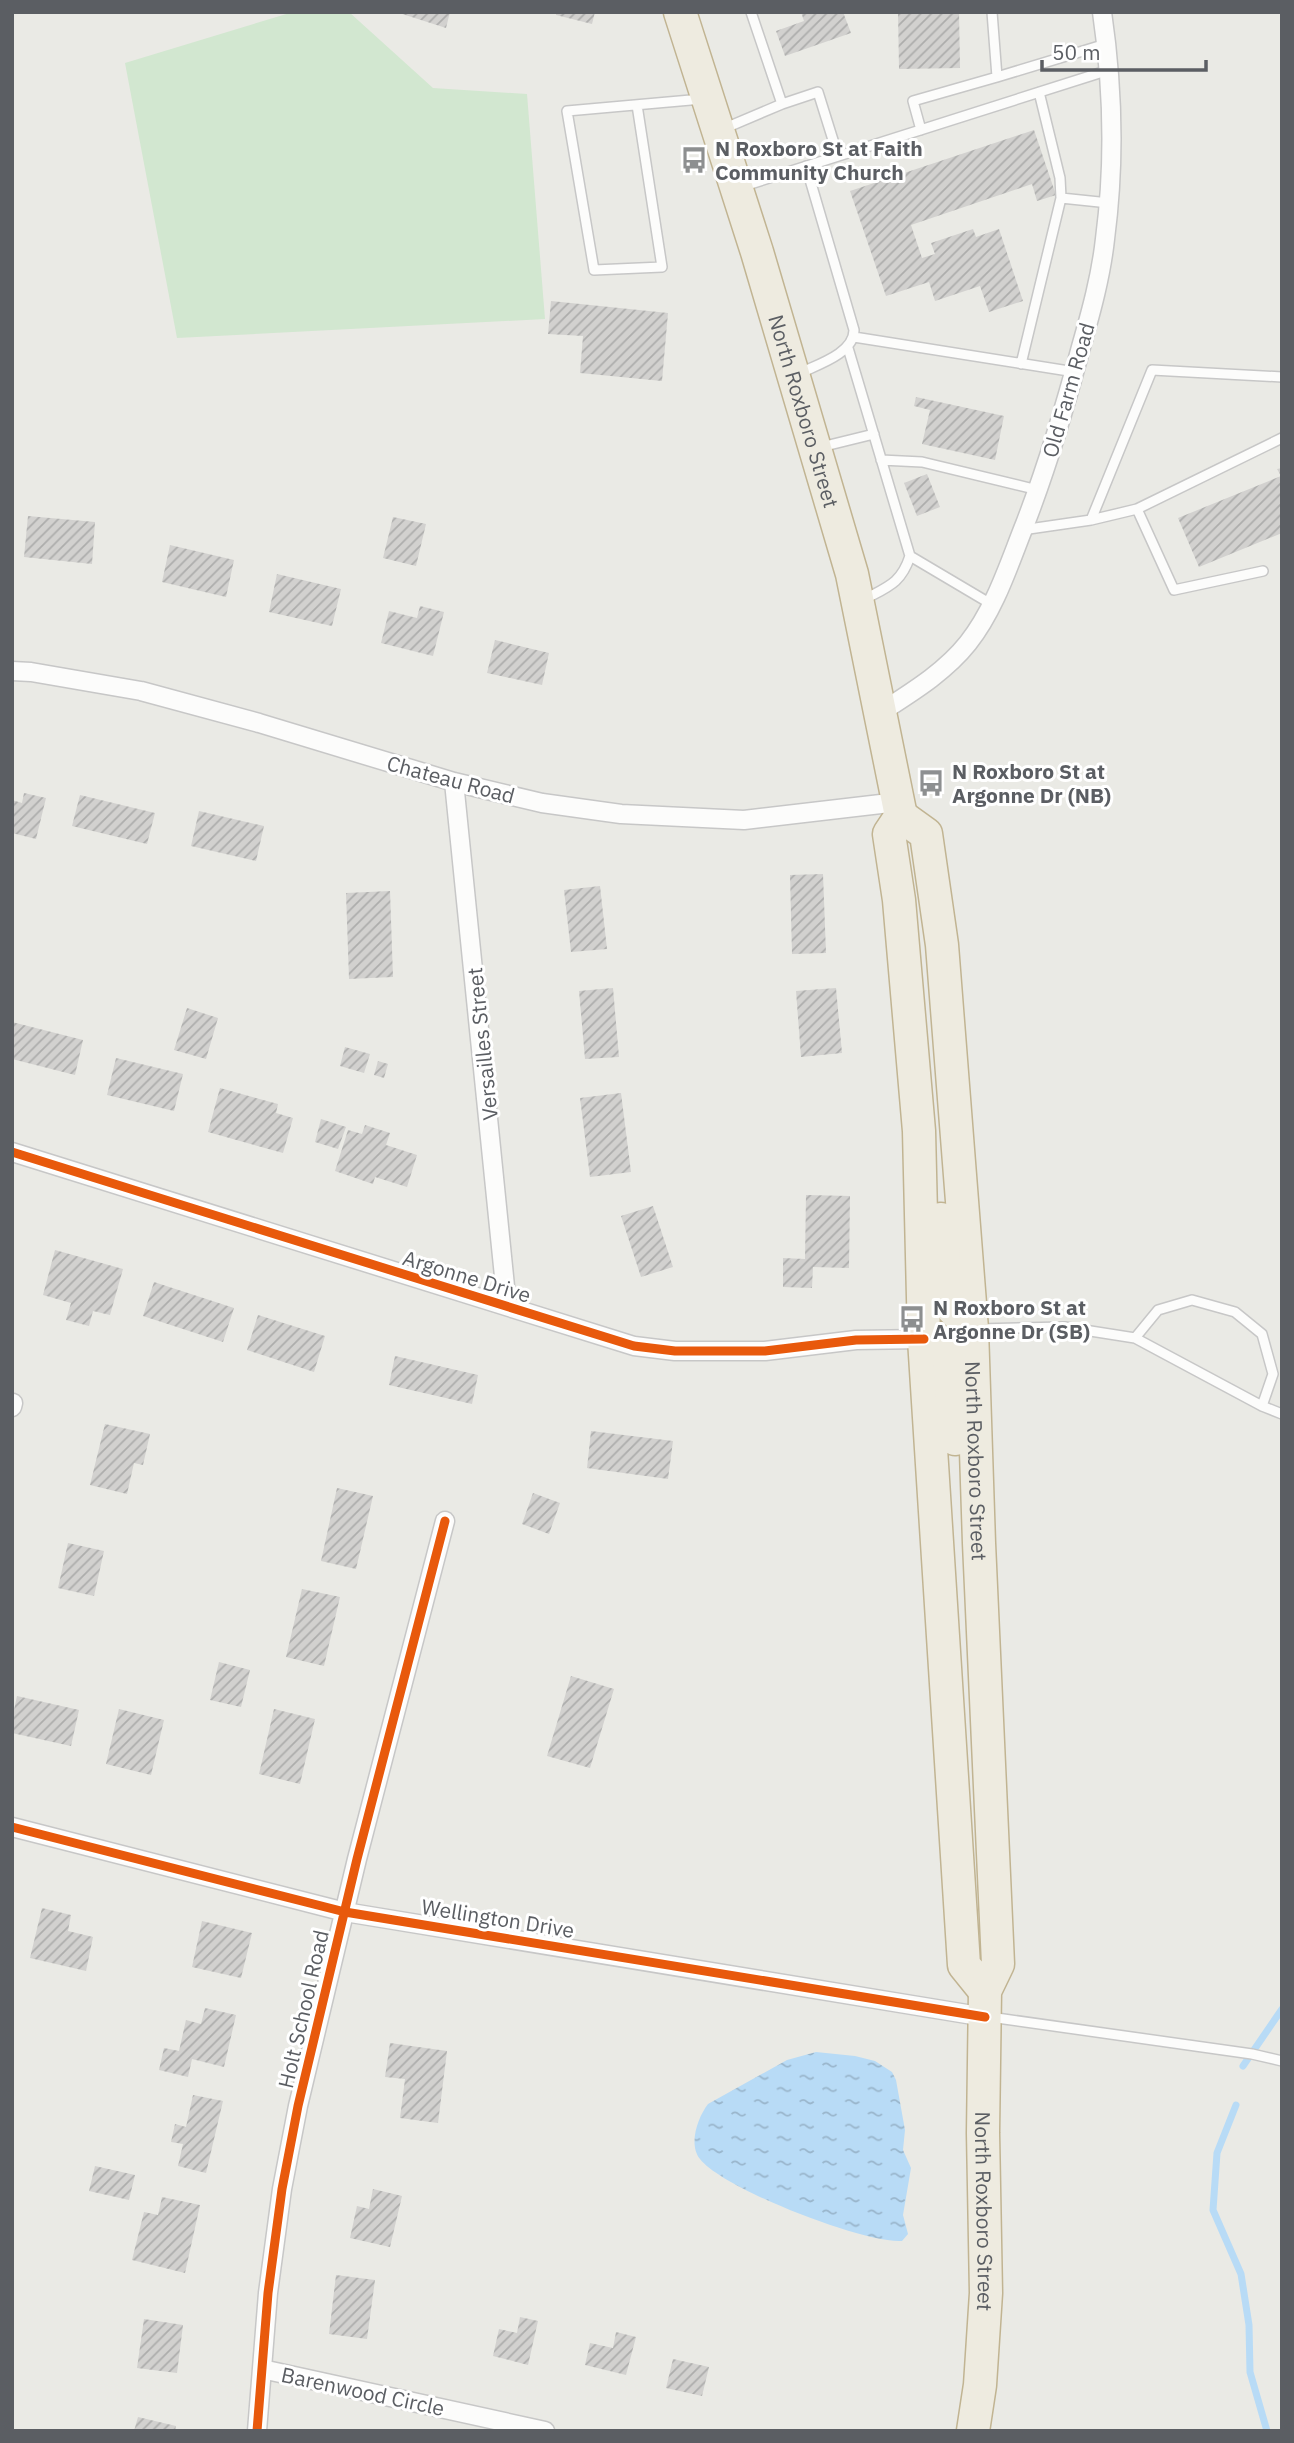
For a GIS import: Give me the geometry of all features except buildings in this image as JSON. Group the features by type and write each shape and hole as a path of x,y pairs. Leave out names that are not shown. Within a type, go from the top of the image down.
{"highway":[{"name":"North Roxboro Street","path":"680,12 795,376 852,574 900,809 889,834 900,900 919,1131 924,1339 964,1965 985,2004"},
{"name":"North Roxboro Street","path":"900,809 926,834 942,946 972,1329 998,1964 985,2004 983,2133 986,2292 980,2385 973,2431"},
{"path":"919,1131 937,1171 947,1303 972,1329"},
{"path":"924,1339 949,1354 960,1527 979,1544"}],"street":[{"name":"Old Farm Road","path":"881,712 918,688 968,643 991,604 1038,490 1098,285 1109,202 1112,142 1109,70 1101,12"},
{"name":"Chateau Road","path":"12,671 141,691 454,782 542,803 672,818 744,820 900,809"},
{"name":"Versailles Street","path":"454,782 507,1306"},
{"name":"Argonne Drive","path":"12,1152 614,1341 675,1351 765,1351 856,1340 924,1339"},
{"name":"Holt School Road","path":"257,2431 268,2293 282,2189 298,2106 444,1521"},
{"name":"Wellington Drive","path":"12,1827 345,1912 985,2004"},
{"name":"Barenwood Circle","path":"262,2369 545,2431"}],"lane":[{"path":"751,12 782,104"},
{"path":"992,12 997,77"},
{"path":"921,130 913,101 1106,44"},
{"path":"736,188 1109,70"},
{"path":"718,131 818,92 838,156"},
{"path":"1021,364 1061,198 1060,178 1039,92"},
{"path":"637,105 662,267 594,270 567,111 708,98"},
{"path":"795,376 848,348 854,337 806,166"},
{"path":"1061,198 1109,202"},
{"path":"854,337 1074,372"},
{"path":"848,348 910,556 903,575 896,582 858,603"},
{"path":"1091,520 1152,370 1282,377"},
{"path":"816,448 874,434"},
{"path":"1022,530 1091,520 1137,509 1282,438"},
{"path":"881,460 922,462 1038,490"},
{"path":"1137,509 1174,590 1263,572"},
{"path":"910,556 991,604"},
{"path":"1135,1338 1158,1310 1192,1300 1235,1312 1262,1334 1273,1374 1262,1406"},
{"path":"972,1329 1065,1327 1135,1338 1282,1414"},
{"path":"985,2004 1282,2060"}],"green space":[{"path":"293,12 349,12 433,88 527,94 545,319 177,338 125,63"}],"water":[{"path":"816,2052 875,2061 892,2072 896,2080 905,2130 903,2150 911,2168 903,2215 908,2234 902,2241 858,2234 764,2199 714,2171 696,2153 696,2131 708,2104 787,2060"}],"waterway":[{"path":"1243,2066 1282,2009"},
{"path":"1236,2105 1217,2153 1213,2210 1241,2274 1249,2325 1250,2372 1267,2431"}],"cycle path":[{"path":"12,1152 634,1346 675,1351 765,1351 856,1340 924,1339"},
{"path":"257,2431 268,2293 282,2189 298,2106 357,1859 445,1521"},
{"path":"12,1827 345,1912 985,2017"}],"place":[{"name":"N Roxboro St at Faith Community Church","path":"694,160"},
{"name":"N Roxboro St at Argonne Dr (NB)","path":"931,783"},
{"name":"N Roxboro St at Argonne Dr (SB)","path":"912,1319"}]}
